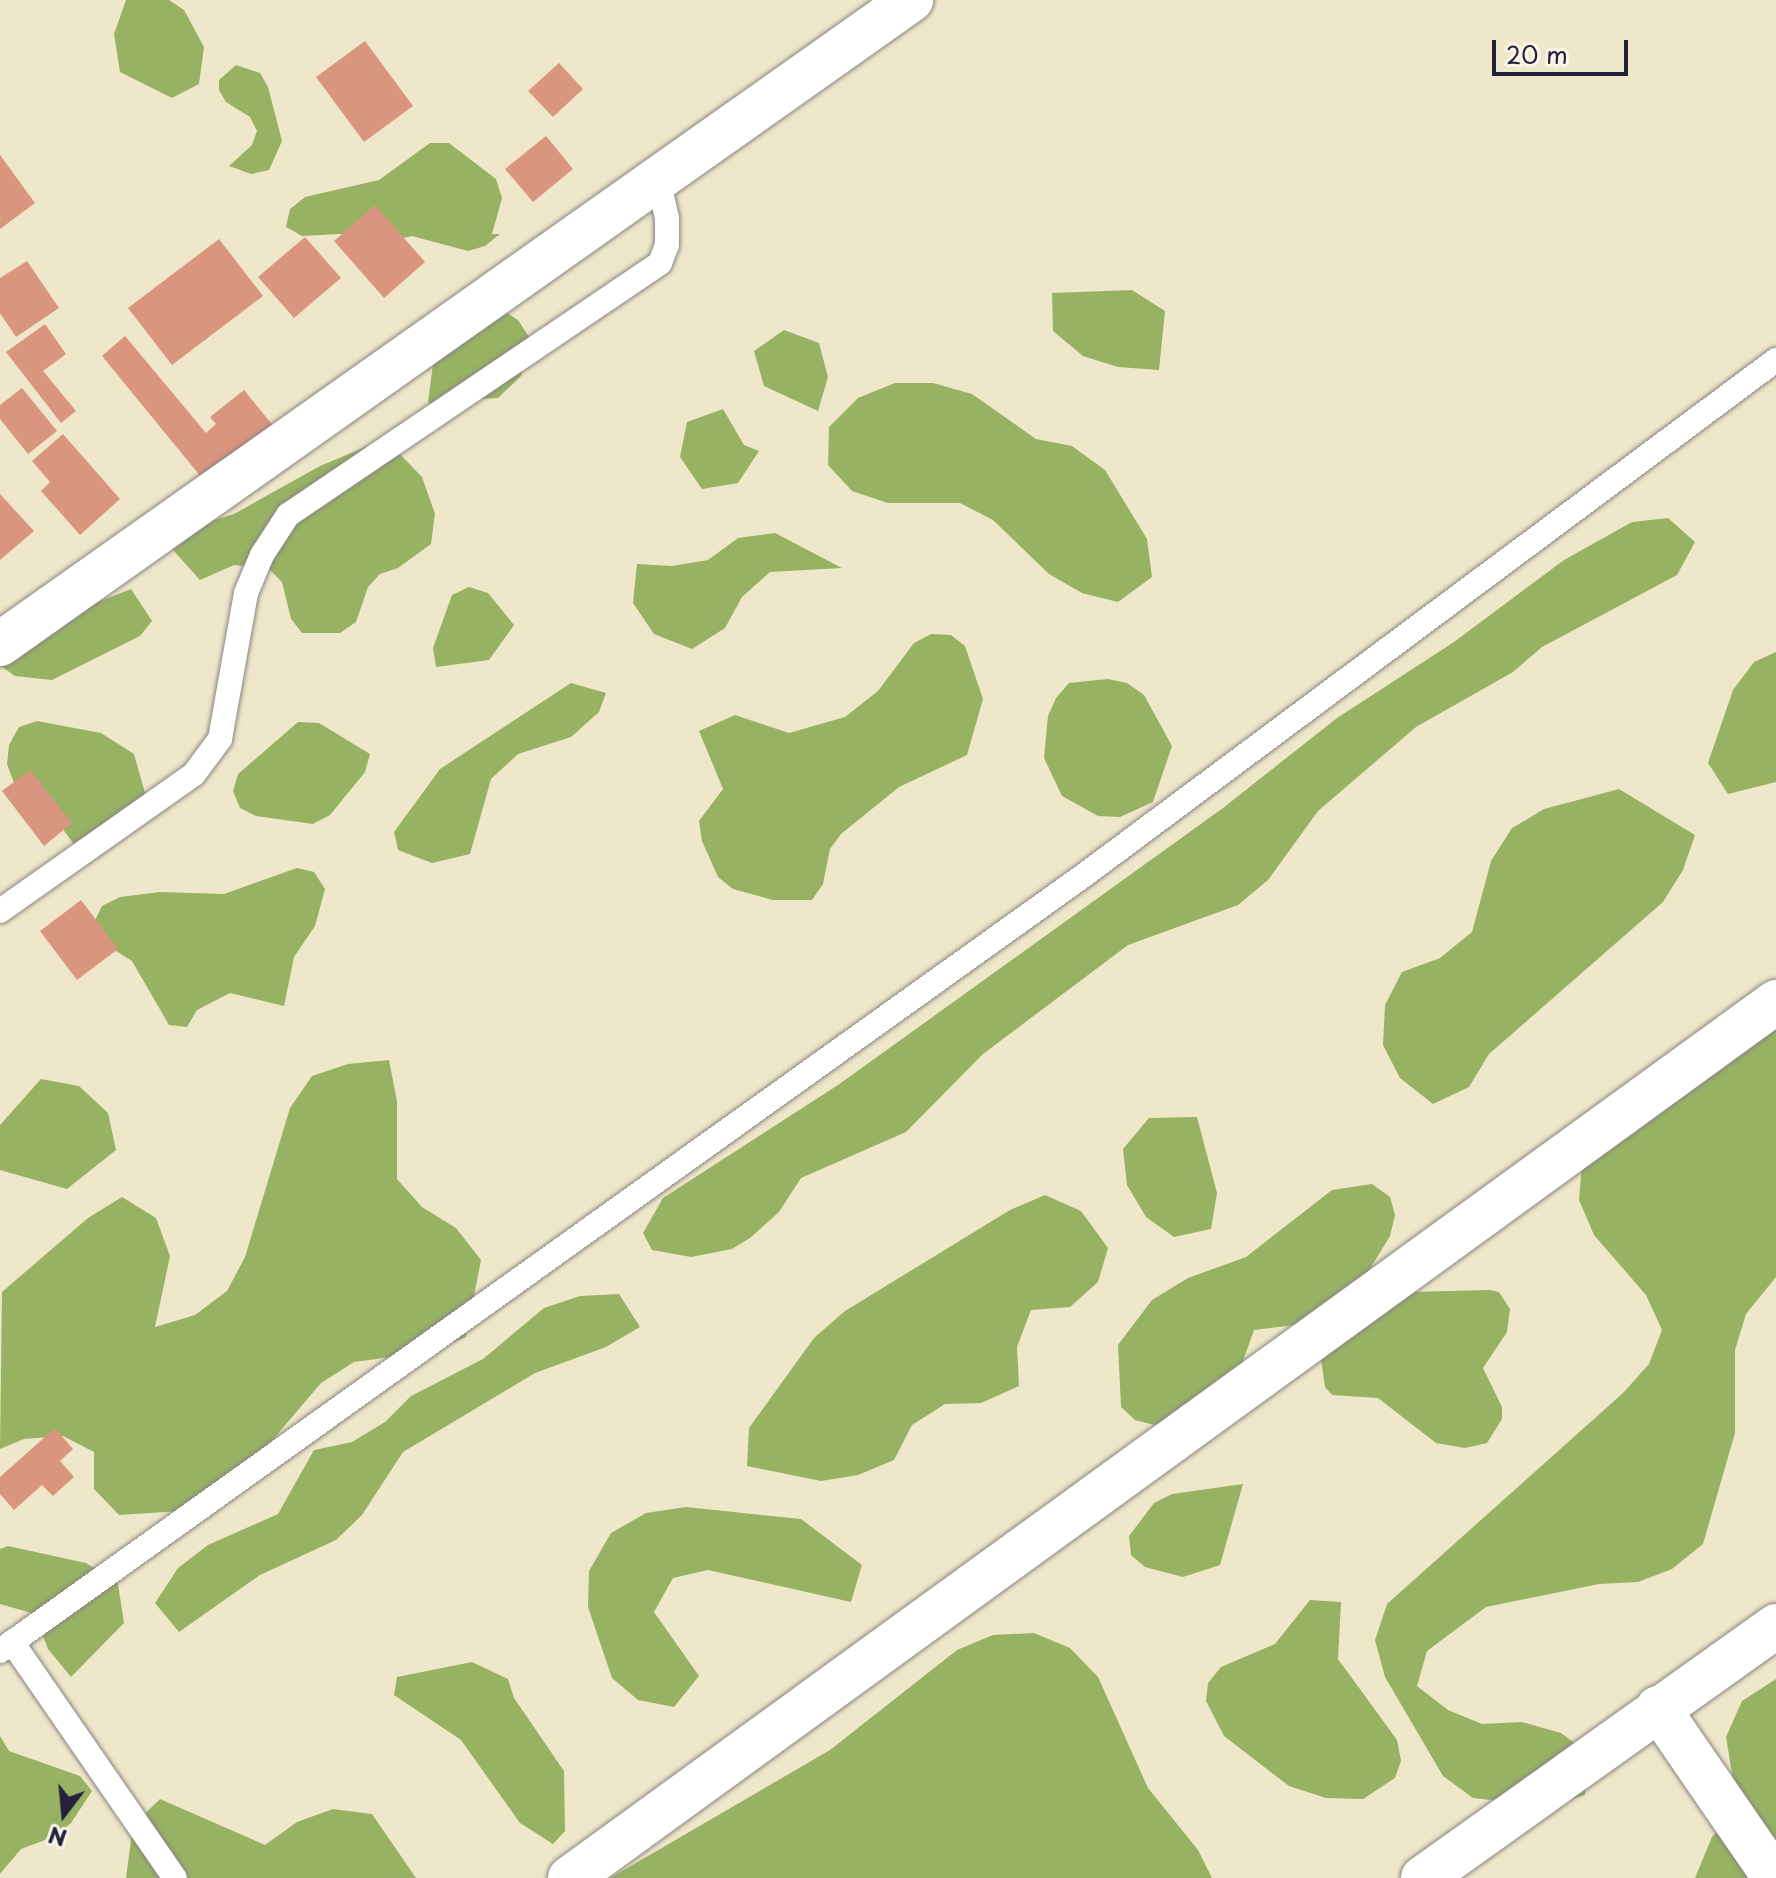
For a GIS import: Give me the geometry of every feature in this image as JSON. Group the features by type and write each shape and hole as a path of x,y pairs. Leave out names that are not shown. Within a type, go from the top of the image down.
{"street":[{"path":"0,644 911,0"},
{"path":"570,1878 1776,1002"},
{"path":"1423,1878 1776,1626"},
{"path":"1658,1708 1775,1878"}],"lane":[{"path":"0,911 194,774 220,739 234,679 246,593 262,555 288,515 660,263 667,245 667,218 658,179"},
{"path":"175,1878 6,1647 1087,873 1776,360"}],"green space":[{"path":"126,0 169,0 184,10 204,47 199,84 172,98 120,72 114,34"},
{"path":"236,65 260,73 268,87 282,141 269,170 251,174 229,166 252,145 257,131 250,117 226,102 219,90 219,80"},
{"path":"430,143 449,143 496,179 502,198 492,234 500,234 485,246 468,251 412,236 394,240 357,233 302,236 286,227 290,209 305,197 379,180"},
{"path":"1132,290 1165,311 1159,370 1118,367 1083,356 1053,331 1052,293"},
{"path":"501,309 518,320 529,337 521,376 498,398 479,399 442,415 428,402 435,349"},
{"path":"784,330 819,343 828,377 818,411 764,386 754,351"},
{"path":"895,383 933,383 972,394 1036,439 1072,446 1105,470 1147,539 1152,577 1118,602 1082,593 1049,574 993,520 960,503 888,503 852,491 828,465 829,427 858,398"},
{"path":"723,409 744,445 759,451 738,483 702,489 680,457 687,422"},
{"path":"375,443 393,447 422,477 435,514 431,544 398,568 380,574 368,587 356,622 340,633 302,633 291,619 282,582 269,569 234,565 200,580 173,550 178,531 234,514 320,466"},
{"path":"1668,518 1695,542 1677,575 1542,647 1513,672 1416,727 1318,811 1268,880 1238,905 1128,945 983,1054 906,1132 801,1178 779,1212 750,1238 732,1249 691,1257 652,1250 643,1233 663,1198 838,1085 1223,808 1337,718 1454,642 1564,560 1632,522"},
{"path":"775,533 842,568 770,572 742,597 725,628 692,649 654,634 633,603 637,564 672,566 708,560 738,538"},
{"path":"469,587 488,593 514,625 489,660 436,667 433,648 452,595"},
{"path":"131,589 152,621 140,636 52,680 15,676 1,666 59,617"},
{"path":"931,634 951,635 965,646 983,699 967,755 899,787 841,834 830,849 823,884 812,900 773,900 733,889 718,877 702,841 699,821 723,789 699,731 735,715 789,733 845,717 878,691 914,643"},
{"path":"1776,652 1776,782 1728,794 1708,763 1733,690 1754,662"},
{"path":"1108,679 1127,683 1144,695 1172,746 1153,802 1120,817 1098,816 1062,796 1044,758 1048,716 1056,698 1069,683"},
{"path":"571,683 606,693 599,712 571,737 518,754 491,779 470,854 432,863 398,850 394,832 440,769"},
{"path":"37,721 101,733 134,754 145,793 142,813 78,850 57,821 14,783 7,764 9,745 19,727"},
{"path":"298,722 319,723 370,754 365,772 330,815 313,824 256,816 240,808 233,791 238,774"},
{"path":"1619,789 1695,835 1683,870 1663,902 1489,1054 1469,1087 1433,1104 1400,1078 1383,1045 1385,1005 1402,972 1440,958 1472,932 1491,861 1512,828 1544,809"},
{"path":"297,868 314,872 325,889 315,926 294,957 284,1006 230,993 197,1010 187,1027 169,1025 132,961 100,941 93,924 102,906 120,897 160,892 224,894"},
{"path":"1776,1018 1776,1277 1746,1314 1735,1350 1735,1433 1703,1544 1672,1569 1638,1582 1599,1584 1486,1607 1427,1651 1417,1686 1448,1710 1482,1724 1522,1722 1561,1733 1591,1755 1585,1795 1547,1806 1473,1798 1443,1776 1385,1677 1375,1640 1387,1604 1623,1393 1649,1364 1662,1330 1646,1295 1594,1235 1579,1200 1582,1163"},
{"path":"389,1060 397,1101 397,1179 422,1207 456,1228 481,1260 466,1337 429,1352 354,1362 321,1383 270,1443 197,1510 119,1515 94,1489 94,1452 63,1436 24,1439 0,1449 2,1292 88,1218 122,1197 156,1218 170,1256 155,1327 195,1315 227,1291 245,1257 290,1108 312,1076 348,1064"},
{"path":"41,1079 79,1086 108,1113 116,1150 67,1189 0,1170 0,1125"},
{"path":"1197,1117 1217,1193 1211,1229 1174,1237 1146,1217 1127,1185 1123,1149 1149,1118"},
{"path":"1372,1184 1390,1197 1395,1215 1390,1236 1365,1277 1311,1323 1254,1330 1233,1389 1170,1429 1135,1420 1121,1407 1118,1345 1152,1300 1188,1278 1246,1257 1332,1190"},
{"path":"1045,1195 1081,1211 1108,1248 1098,1282 1070,1307 1031,1310 1017,1347 1019,1386 981,1403 945,1404 912,1425 894,1460 858,1475 821,1481 747,1466 749,1428 814,1338 845,1311 1010,1210"},
{"path":"1408,1292 1499,1292 1510,1309 1507,1332 1483,1368 1502,1407 1502,1419 1487,1443 1465,1448 1436,1443 1378,1398 1332,1395 1325,1387 1321,1360"},
{"path":"619,1294 640,1327 606,1347 535,1373 403,1452 362,1515 336,1540 260,1575 179,1632 155,1603 178,1568 208,1545 278,1514 314,1450 352,1442 385,1422 411,1396 483,1359 544,1308 580,1296"},
{"path":"1243,1484 1220,1565 1183,1577 1145,1567 1131,1555 1129,1536 1154,1503 1172,1494"},
{"path":"686,1507 801,1519 862,1565 851,1602 708,1570 673,1578 654,1612 699,1676 674,1707 638,1700 612,1678 588,1607 589,1571 611,1533 646,1513"},
{"path":"8,1546 86,1563 118,1584 124,1623 71,1677 48,1649 35,1614 0,1604 0,1549"},
{"path":"1310,1600 1341,1602 1338,1659 1397,1740 1401,1761 1395,1778 1363,1799 1326,1798 1289,1786 1224,1736 1206,1701 1208,1683 1221,1667 1275,1644"},
{"path":"1034,1633 1070,1648 1098,1677 1148,1788 1198,1850 1212,1878 610,1878 830,1750 957,1650 993,1635"},
{"path":"472,1662 508,1679 514,1698 564,1771 565,1831 553,1844 520,1823 461,1740 394,1695 397,1677"},
{"path":"1776,1679 1776,1878 1695,1878 1712,1837 1738,1810 1726,1737 1742,1701"},
{"path":"0,1736 9,1751 80,1776 92,1791 71,1823 56,1836 21,1849 0,1874"},
{"path":"160,1799 265,1845 297,1822 333,1809 372,1814 416,1878 126,1878 133,1825"}],"building":[{"path":"365,41 413,106 364,142 316,77"},
{"path":"559,63 583,89 553,117 528,91"},
{"path":"546,136 573,169 533,202 505,169"},
{"path":"0,155 35,203 0,229"},
{"path":"375,205 425,262 384,298 334,241"},
{"path":"305,237 341,278 294,318 258,277"},
{"path":"219,239 263,296 172,365 128,308"},
{"path":"27,261 59,308 16,337 0,313 0,278"},
{"path":"45,324 66,354 43,371 76,411 61,423 6,352"},
{"path":"125,336 206,433 216,424 210,417 244,390 275,428 206,483 102,356"},
{"path":"22,388 57,431 28,454 0,419 0,405"},
{"path":"63,434 120,499 80,535 41,491 50,482 32,461"},
{"path":"0,494 34,531 0,560"},
{"path":"30,770 72,823 44,846 2,791"},
{"path":"81,900 118,949 77,980 40,931"},
{"path":"55,1428 73,1449 60,1461 74,1477 53,1496 42,1485 14,1510 0,1494 0,1477"}]}
